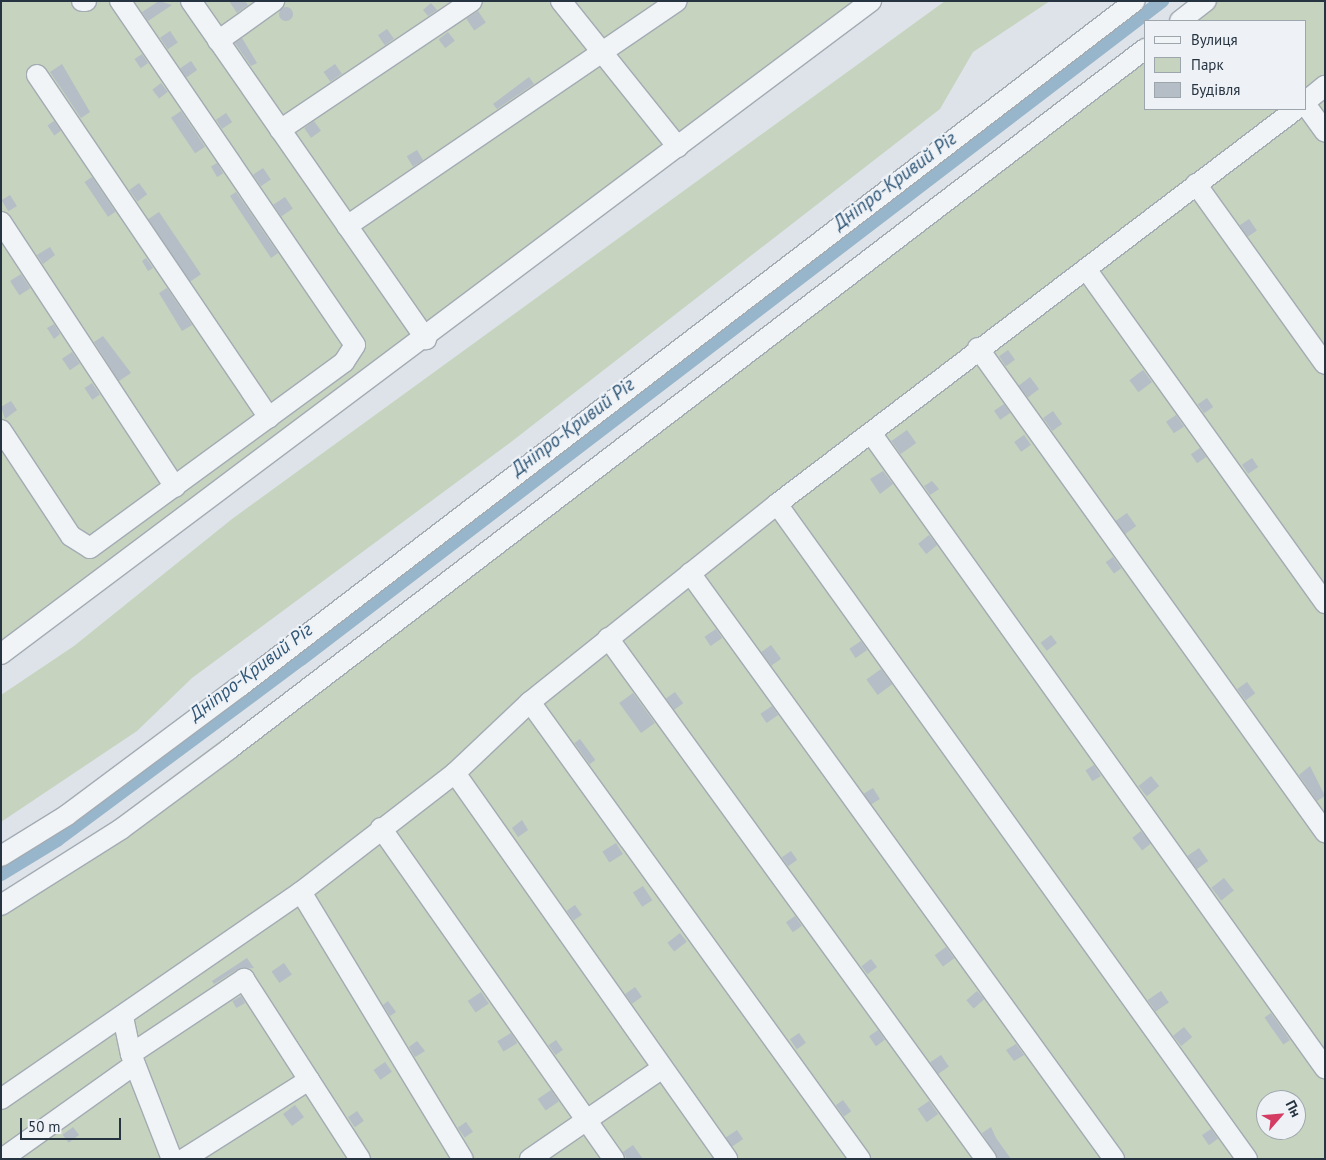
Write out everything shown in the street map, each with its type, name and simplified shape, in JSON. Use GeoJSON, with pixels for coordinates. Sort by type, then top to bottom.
{"type":"FeatureCollection","features":[{"type":"Feature","properties":{"kind":"street"},"geometry":{"type":"LineString","coordinates":[[1,430],[81,546],[90,548],[344,362],[355,345],[120,1]]}},
{"type":"Feature","properties":{"kind":"street"},"geometry":{"type":"LineString","coordinates":[[191,1],[426,339]]}},
{"type":"Feature","properties":{"kind":"street"},"geometry":{"type":"LineString","coordinates":[[218,40],[274,1]]}},
{"type":"Feature","properties":{"kind":"street"},"geometry":{"type":"LineString","coordinates":[[280,130],[472,1]]}},
{"type":"Feature","properties":{"kind":"street"},"geometry":{"type":"LineString","coordinates":[[561,1],[601,54],[678,147]]}},
{"type":"Feature","properties":{"kind":"street"},"geometry":{"type":"LineString","coordinates":[[347,226],[677,1]]}},
{"type":"Feature","properties":{"kind":"street"},"geometry":{"type":"LineString","coordinates":[[1,654],[426,339],[871,1]]}},
{"type":"Feature","properties":{"kind":"street"},"geometry":{"type":"LineString","coordinates":[[1,856],[67,815],[239,686],[1135,1]]}},
{"type":"Feature","properties":{"kind":"street"},"geometry":{"type":"LineString","coordinates":[[1181,20],[1206,1]]}},
{"type":"Feature","properties":{"kind":"street"},"geometry":{"type":"LineString","coordinates":[[1,905],[121,829],[229,749],[1144,50]]}},
{"type":"Feature","properties":{"kind":"street"},"geometry":{"type":"LineString","coordinates":[[37,75],[269,418]]}},
{"type":"Feature","properties":{"kind":"street"},"geometry":{"type":"LineString","coordinates":[[1306,102],[1325,86]]}},
{"type":"Feature","properties":{"kind":"street"},"geometry":{"type":"LineString","coordinates":[[1306,104],[1325,132]]}},
{"type":"Feature","properties":{"kind":"street"},"geometry":{"type":"LineString","coordinates":[[1,1100],[301,892],[381,828],[455,773],[530,702],[777,504],[871,433],[978,348],[1086,269],[1295,110]]}},
{"type":"Feature","properties":{"kind":"street"},"geometry":{"type":"LineString","coordinates":[[1196,184],[1325,364]]}},
{"type":"Feature","properties":{"kind":"street"},"geometry":{"type":"LineString","coordinates":[[1,222],[178,485],[199,508]]}},
{"type":"Feature","properties":{"kind":"street"},"geometry":{"type":"LineString","coordinates":[[1086,269],[1325,603]]}},
{"type":"Feature","properties":{"kind":"street"},"geometry":{"type":"LineString","coordinates":[[978,348],[1325,832]]}},
{"type":"Feature","properties":{"kind":"street"},"geometry":{"type":"LineString","coordinates":[[871,433],[1325,1068]]}},
{"type":"Feature","properties":{"kind":"street"},"geometry":{"type":"LineString","coordinates":[[777,504],[1247,1159]]}},
{"type":"Feature","properties":{"kind":"street"},"geometry":{"type":"LineString","coordinates":[[690,573],[1114,1159]]}},
{"type":"Feature","properties":{"kind":"street"},"geometry":{"type":"LineString","coordinates":[[608,638],[986,1159]]}},
{"type":"Feature","properties":{"kind":"street"},"geometry":{"type":"LineString","coordinates":[[530,702],[860,1159]]}},
{"type":"Feature","properties":{"kind":"street"},"geometry":{"type":"LineString","coordinates":[[455,773],[727,1159]]}},
{"type":"Feature","properties":{"kind":"street"},"geometry":{"type":"LineString","coordinates":[[381,828],[614,1159]]}},
{"type":"Feature","properties":{"kind":"street"},"geometry":{"type":"LineString","coordinates":[[301,892],[463,1159]]}},
{"type":"Feature","properties":{"kind":"street"},"geometry":{"type":"LineString","coordinates":[[2,1159],[133,1059],[244,979],[360,1159]]}},
{"type":"Feature","properties":{"kind":"street"},"geometry":{"type":"LineString","coordinates":[[123,1017],[133,1059],[172,1159]]}},
{"type":"Feature","properties":{"kind":"street"},"geometry":{"type":"LineString","coordinates":[[530,1159],[585,1118],[662,1069]]}},
{"type":"Feature","properties":{"kind":"street"},"geometry":{"type":"LineString","coordinates":[[184,1159],[309,1080]]}},
{"type":"Feature","properties":{"kind":"green space"},"geometry":{"type":"Polygon","coordinates":[[[1,1],[871,1],[1,654],[1,1]]]}},
{"type":"Feature","properties":{"kind":"green space"},"geometry":{"type":"Polygon","coordinates":[[[945,1],[1050,1],[973,52],[940,109],[511,442],[192,678],[137,731],[1,822],[1,695],[74,646],[232,519],[945,1]]]}},
{"type":"Feature","properties":{"kind":"green space"},"geometry":{"type":"Polygon","coordinates":[[[1206,1],[1325,1],[1325,1159],[1,1159],[1,905],[1144,50],[1144,110],[1306,110],[1306,20],[1181,20],[1206,1]]]}},
{"type":"Feature","properties":{"kind":"building"},"geometry":{"type":"Polygon","coordinates":[[[159,1],[172,5],[148,21],[142,12],[159,1]]]}},
{"type":"Feature","properties":{"kind":"building"},"geometry":{"type":"Polygon","coordinates":[[[229,1],[245,1],[248,5],[237,13],[229,1]]]}},
{"type":"Feature","properties":{"kind":"building"},"geometry":{"type":"Polygon","coordinates":[[[431,3],[437,10],[428,16],[423,10],[431,3]]]}},
{"type":"Feature","properties":{"kind":"building"},"geometry":{"type":"Polygon","coordinates":[[[286,7],[291,9],[293,14],[291,19],[286,21],[281,19],[279,14],[281,9],[286,7]]]}},
{"type":"Feature","properties":{"kind":"building"},"geometry":{"type":"Polygon","coordinates":[[[478,11],[486,23],[474,30],[466,19],[478,11]]]}},
{"type":"Feature","properties":{"kind":"building"},"geometry":{"type":"Polygon","coordinates":[[[387,29],[394,39],[385,45],[378,35],[387,29]]]}},
{"type":"Feature","properties":{"kind":"building"},"geometry":{"type":"Polygon","coordinates":[[[170,31],[178,43],[168,49],[160,38],[170,31]]]}},
{"type":"Feature","properties":{"kind":"building"},"geometry":{"type":"Polygon","coordinates":[[[448,32],[455,41],[445,48],[439,39],[448,32]]]}},
{"type":"Feature","properties":{"kind":"building"},"geometry":{"type":"Polygon","coordinates":[[[242,38],[257,63],[251,66],[235,43],[242,38]]]}},
{"type":"Feature","properties":{"kind":"building"},"geometry":{"type":"Polygon","coordinates":[[[142,54],[148,63],[141,68],[135,59],[142,54]]]}},
{"type":"Feature","properties":{"kind":"building"},"geometry":{"type":"Polygon","coordinates":[[[191,61],[197,70],[186,77],[180,68],[191,61]]]}},
{"type":"Feature","properties":{"kind":"building"},"geometry":{"type":"Polygon","coordinates":[[[62,64],[90,112],[81,118],[50,72],[62,64]]]}},
{"type":"Feature","properties":{"kind":"building"},"geometry":{"type":"Polygon","coordinates":[[[335,64],[342,74],[330,82],[324,72],[335,64]]]}},
{"type":"Feature","properties":{"kind":"building"},"geometry":{"type":"Polygon","coordinates":[[[529,77],[534,84],[497,109],[493,104],[529,77]]]}},
{"type":"Feature","properties":{"kind":"building"},"geometry":{"type":"Polygon","coordinates":[[[161,83],[168,92],[159,98],[152,90],[161,83]]]}},
{"type":"Feature","properties":{"kind":"building"},"geometry":{"type":"Polygon","coordinates":[[[181,111],[205,147],[195,153],[171,118],[181,111]]]}},
{"type":"Feature","properties":{"kind":"building"},"geometry":{"type":"Polygon","coordinates":[[[226,113],[232,122],[222,129],[216,120],[226,113]]]}},
{"type":"Feature","properties":{"kind":"building"},"geometry":{"type":"Polygon","coordinates":[[[54,121],[61,131],[54,135],[47,126],[54,121]]]}},
{"type":"Feature","properties":{"kind":"building"},"geometry":{"type":"Polygon","coordinates":[[[314,121],[321,131],[311,138],[304,128],[314,121]]]}},
{"type":"Feature","properties":{"kind":"building"},"geometry":{"type":"Polygon","coordinates":[[[417,150],[423,160],[413,166],[407,156],[417,150]]]}},
{"type":"Feature","properties":{"kind":"building"},"geometry":{"type":"Polygon","coordinates":[[[217,163],[223,173],[217,177],[211,167],[217,163]]]}},
{"type":"Feature","properties":{"kind":"building"},"geometry":{"type":"Polygon","coordinates":[[[263,168],[271,180],[261,186],[253,175],[263,168]]]}},
{"type":"Feature","properties":{"kind":"building"},"geometry":{"type":"Polygon","coordinates":[[[92,177],[115,212],[108,217],[85,182],[92,177]]]}},
{"type":"Feature","properties":{"kind":"building"},"geometry":{"type":"Polygon","coordinates":[[[139,183],[147,194],[138,201],[129,190],[139,183]]]}},
{"type":"Feature","properties":{"kind":"building"},"geometry":{"type":"Polygon","coordinates":[[[236,192],[278,253],[271,258],[230,196],[236,192]]]}},
{"type":"Feature","properties":{"kind":"building"},"geometry":{"type":"Polygon","coordinates":[[[10,195],[17,206],[8,211],[2,200],[10,195]]]}},
{"type":"Feature","properties":{"kind":"building"},"geometry":{"type":"Polygon","coordinates":[[[285,197],[293,209],[281,216],[273,205],[285,197]]]}},
{"type":"Feature","properties":{"kind":"building"},"geometry":{"type":"Polygon","coordinates":[[[159,212],[201,274],[190,281],[148,219],[159,212]]]}},
{"type":"Feature","properties":{"kind":"building"},"geometry":{"type":"Polygon","coordinates":[[[1249,219],[1257,231],[1248,237],[1240,225],[1249,219]]]}},
{"type":"Feature","properties":{"kind":"building"},"geometry":{"type":"Polygon","coordinates":[[[50,247],[55,255],[43,264],[37,255],[50,247]]]}},
{"type":"Feature","properties":{"kind":"building"},"geometry":{"type":"Polygon","coordinates":[[[146,258],[153,268],[148,271],[142,261],[146,258]]]}},
{"type":"Feature","properties":{"kind":"building"},"geometry":{"type":"Polygon","coordinates":[[[21,274],[30,288],[19,295],[10,281],[21,274]]]}},
{"type":"Feature","properties":{"kind":"building"},"geometry":{"type":"Polygon","coordinates":[[[167,288],[192,325],[182,331],[159,293],[167,288]]]}},
{"type":"Feature","properties":{"kind":"building"},"geometry":{"type":"Polygon","coordinates":[[[54,324],[60,334],[54,339],[47,328],[54,324]]]}},
{"type":"Feature","properties":{"kind":"building"},"geometry":{"type":"Polygon","coordinates":[[[103,336],[131,373],[119,381],[94,342],[103,336]]]}},
{"type":"Feature","properties":{"kind":"building"},"geometry":{"type":"Polygon","coordinates":[[[1008,350],[1015,360],[1006,366],[999,356],[1008,350]]]}},
{"type":"Feature","properties":{"kind":"building"},"geometry":{"type":"Polygon","coordinates":[[[72,352],[80,364],[70,370],[62,359],[72,352]]]}},
{"type":"Feature","properties":{"kind":"building"},"geometry":{"type":"Polygon","coordinates":[[[1143,370],[1152,382],[1138,392],[1129,380],[1143,370]]]}},
{"type":"Feature","properties":{"kind":"building"},"geometry":{"type":"Polygon","coordinates":[[[1030,377],[1039,389],[1028,397],[1019,385],[1030,377]]]}},
{"type":"Feature","properties":{"kind":"building"},"geometry":{"type":"Polygon","coordinates":[[[92,383],[100,395],[92,400],[85,388],[92,383]]]}},
{"type":"Feature","properties":{"kind":"building"},"geometry":{"type":"Polygon","coordinates":[[[1207,398],[1213,407],[1204,413],[1198,404],[1207,398]]]}},
{"type":"Feature","properties":{"kind":"building"},"geometry":{"type":"Polygon","coordinates":[[[11,401],[17,410],[5,419],[1,407],[11,401]]]}},
{"type":"Feature","properties":{"kind":"building"},"geometry":{"type":"Polygon","coordinates":[[[1004,404],[1010,413],[1000,420],[994,411],[1004,404]]]}},
{"type":"Feature","properties":{"kind":"building"},"geometry":{"type":"Polygon","coordinates":[[[1053,411],[1062,424],[1052,431],[1043,418],[1053,411]]]}},
{"type":"Feature","properties":{"kind":"building"},"geometry":{"type":"Polygon","coordinates":[[[1176,415],[1184,427],[1174,433],[1166,422],[1176,415]]]}},
{"type":"Feature","properties":{"kind":"building"},"geometry":{"type":"Polygon","coordinates":[[[907,430],[916,443],[901,454],[891,441],[907,430]]]}},
{"type":"Feature","properties":{"kind":"building"},"geometry":{"type":"Polygon","coordinates":[[[1024,435],[1031,445],[1021,452],[1014,442],[1024,435]]]}},
{"type":"Feature","properties":{"kind":"building"},"geometry":{"type":"Polygon","coordinates":[[[1200,448],[1206,457],[1197,463],[1191,454],[1200,448]]]}},
{"type":"Feature","properties":{"kind":"building"},"geometry":{"type":"Polygon","coordinates":[[[1252,458],[1258,467],[1248,474],[1242,465],[1252,458]]]}},
{"type":"Feature","properties":{"kind":"building"},"geometry":{"type":"Polygon","coordinates":[[[883,471],[893,484],[880,494],[870,479],[883,471]]]}},
{"type":"Feature","properties":{"kind":"building"},"geometry":{"type":"Polygon","coordinates":[[[932,481],[939,489],[930,495],[924,486],[932,481]]]}},
{"type":"Feature","properties":{"kind":"building"},"geometry":{"type":"Polygon","coordinates":[[[1127,513],[1136,526],[1125,534],[1116,521],[1127,513]]]}},
{"type":"Feature","properties":{"kind":"building"},"geometry":{"type":"Polygon","coordinates":[[[929,535],[937,545],[926,554],[918,544],[929,535]]]}},
{"type":"Feature","properties":{"kind":"building"},"geometry":{"type":"Polygon","coordinates":[[[1113,557],[1121,568],[1114,574],[1106,562],[1113,557]]]}},
{"type":"Feature","properties":{"kind":"building"},"geometry":{"type":"Polygon","coordinates":[[[716,629],[722,638],[711,646],[704,637],[716,629]]]}},
{"type":"Feature","properties":{"kind":"building"},"geometry":{"type":"Polygon","coordinates":[[[1051,635],[1057,643],[1047,651],[1041,643],[1051,635]]]}},
{"type":"Feature","properties":{"kind":"building"},"geometry":{"type":"Polygon","coordinates":[[[861,641],[867,650],[856,658],[849,649],[861,641]]]}},
{"type":"Feature","properties":{"kind":"building"},"geometry":{"type":"Polygon","coordinates":[[[771,645],[781,659],[771,666],[761,652],[771,645]]]}},
{"type":"Feature","properties":{"kind":"building"},"geometry":{"type":"Polygon","coordinates":[[[881,669],[892,684],[878,695],[866,680],[881,669]]]}},
{"type":"Feature","properties":{"kind":"building"},"geometry":{"type":"Polygon","coordinates":[[[1247,682],[1255,693],[1246,700],[1237,689],[1247,682]]]}},
{"type":"Feature","properties":{"kind":"building"},"geometry":{"type":"Polygon","coordinates":[[[675,692],[683,703],[674,710],[666,698],[675,692]]]}},
{"type":"Feature","properties":{"kind":"building"},"geometry":{"type":"Polygon","coordinates":[[[633,693],[655,723],[641,733],[619,703],[633,693]]]}},
{"type":"Feature","properties":{"kind":"building"},"geometry":{"type":"Polygon","coordinates":[[[772,706],[778,715],[767,723],[760,714],[772,706]]]}},
{"type":"Feature","properties":{"kind":"building"},"geometry":{"type":"Polygon","coordinates":[[[580,739],[595,760],[590,764],[574,743],[580,739]]]}},
{"type":"Feature","properties":{"kind":"building"},"geometry":{"type":"Polygon","coordinates":[[[1094,765],[1101,776],[1092,781],[1086,770],[1094,765]]]}},
{"type":"Feature","properties":{"kind":"building"},"geometry":{"type":"Polygon","coordinates":[[[1310,766],[1325,796],[1317,801],[1299,775],[1310,766]]]}},
{"type":"Feature","properties":{"kind":"building"},"geometry":{"type":"Polygon","coordinates":[[[1151,776],[1159,786],[1147,796],[1139,786],[1151,776]]]}},
{"type":"Feature","properties":{"kind":"building"},"geometry":{"type":"Polygon","coordinates":[[[873,788],[880,799],[871,805],[864,794],[873,788]]]}},
{"type":"Feature","properties":{"kind":"building"},"geometry":{"type":"Polygon","coordinates":[[[522,820],[528,830],[518,837],[512,828],[522,820]]]}},
{"type":"Feature","properties":{"kind":"building"},"geometry":{"type":"Polygon","coordinates":[[[1141,831],[1151,844],[1142,850],[1132,838],[1141,831]]]}},
{"type":"Feature","properties":{"kind":"building"},"geometry":{"type":"Polygon","coordinates":[[[616,843],[623,854],[609,863],[602,851],[616,843]]]}},
{"type":"Feature","properties":{"kind":"building"},"geometry":{"type":"Polygon","coordinates":[[[1199,848],[1208,861],[1197,869],[1188,856],[1199,848]]]}},
{"type":"Feature","properties":{"kind":"building"},"geometry":{"type":"Polygon","coordinates":[[[791,851],[797,860],[788,866],[782,857],[791,851]]]}},
{"type":"Feature","properties":{"kind":"building"},"geometry":{"type":"Polygon","coordinates":[[[1224,878],[1234,891],[1221,900],[1211,888],[1224,878]]]}},
{"type":"Feature","properties":{"kind":"building"},"geometry":{"type":"Polygon","coordinates":[[[643,886],[652,900],[642,907],[633,893],[643,886]]]}},
{"type":"Feature","properties":{"kind":"building"},"geometry":{"type":"Polygon","coordinates":[[[575,905],[582,915],[574,921],[567,911],[575,905]]]}},
{"type":"Feature","properties":{"kind":"building"},"geometry":{"type":"Polygon","coordinates":[[[795,916],[802,926],[793,932],[786,922],[795,916]]]}},
{"type":"Feature","properties":{"kind":"building"},"geometry":{"type":"Polygon","coordinates":[[[680,933],[687,942],[674,952],[667,943],[680,933]]]}},
{"type":"Feature","properties":{"kind":"building"},"geometry":{"type":"Polygon","coordinates":[[[946,947],[954,958],[943,967],[935,955],[946,947]]]}},
{"type":"Feature","properties":{"kind":"building"},"geometry":{"type":"Polygon","coordinates":[[[247,958],[254,968],[238,969],[214,984],[212,981],[247,958]]]}},
{"type":"Feature","properties":{"kind":"building"},"geometry":{"type":"Polygon","coordinates":[[[871,959],[877,967],[867,974],[861,966],[871,959]]]}},
{"type":"Feature","properties":{"kind":"building"},"geometry":{"type":"Polygon","coordinates":[[[284,963],[292,975],[279,983],[272,971],[284,963]]]}},
{"type":"Feature","properties":{"kind":"building"},"geometry":{"type":"Polygon","coordinates":[[[635,987],[642,997],[632,1004],[625,994],[635,987]]]}},
{"type":"Feature","properties":{"kind":"building"},"geometry":{"type":"Polygon","coordinates":[[[977,991],[984,999],[974,1008],[966,1000],[977,991]]]}},
{"type":"Feature","properties":{"kind":"building"},"geometry":{"type":"Polygon","coordinates":[[[1161,991],[1169,1003],[1156,1012],[1148,1000],[1161,991]]]}},
{"type":"Feature","properties":{"kind":"building"},"geometry":{"type":"Polygon","coordinates":[[[481,992],[489,1004],[476,1013],[468,1001],[481,992]]]}},
{"type":"Feature","properties":{"kind":"building"},"geometry":{"type":"Polygon","coordinates":[[[241,996],[245,1003],[236,1008],[232,1001],[241,996]]]}},
{"type":"Feature","properties":{"kind":"building"},"geometry":{"type":"Polygon","coordinates":[[[388,1001],[396,1012],[390,1016],[383,1005],[388,1001]]]}},
{"type":"Feature","properties":{"kind":"building"},"geometry":{"type":"Polygon","coordinates":[[[1271,1013],[1290,1040],[1283,1045],[1264,1018],[1271,1013]]]}},
{"type":"Feature","properties":{"kind":"building"},"geometry":{"type":"Polygon","coordinates":[[[1184,1027],[1192,1037],[1181,1046],[1173,1036],[1184,1027]]]}},
{"type":"Feature","properties":{"kind":"building"},"geometry":{"type":"Polygon","coordinates":[[[878,1030],[885,1040],[876,1046],[869,1036],[878,1030]]]}},
{"type":"Feature","properties":{"kind":"building"},"geometry":{"type":"Polygon","coordinates":[[[511,1033],[517,1043],[503,1052],[497,1041],[511,1033]]]}},
{"type":"Feature","properties":{"kind":"building"},"geometry":{"type":"Polygon","coordinates":[[[799,1033],[806,1043],[797,1049],[790,1039],[799,1033]]]}},
{"type":"Feature","properties":{"kind":"building"},"geometry":{"type":"Polygon","coordinates":[[[556,1040],[563,1050],[556,1055],[549,1045],[556,1040]]]}},
{"type":"Feature","properties":{"kind":"building"},"geometry":{"type":"Polygon","coordinates":[[[417,1041],[425,1051],[415,1057],[409,1047],[417,1041]]]}},
{"type":"Feature","properties":{"kind":"building"},"geometry":{"type":"Polygon","coordinates":[[[1016,1044],[1024,1055],[1014,1061],[1006,1050],[1016,1044]]]}},
{"type":"Feature","properties":{"kind":"building"},"geometry":{"type":"Polygon","coordinates":[[[941,1055],[949,1067],[938,1074],[930,1062],[941,1055]]]}},
{"type":"Feature","properties":{"kind":"building"},"geometry":{"type":"Polygon","coordinates":[[[385,1062],[392,1072],[380,1080],[374,1070],[385,1062]]]}},
{"type":"Feature","properties":{"kind":"building"},"geometry":{"type":"Polygon","coordinates":[[[551,1090],[559,1102],[546,1111],[538,1099],[551,1090]]]}},
{"type":"Feature","properties":{"kind":"building"},"geometry":{"type":"Polygon","coordinates":[[[843,1100],[851,1111],[844,1117],[836,1105],[843,1100]]]}},
{"type":"Feature","properties":{"kind":"building"},"geometry":{"type":"Polygon","coordinates":[[[929,1101],[938,1114],[927,1122],[918,1109],[929,1101]]]}},
{"type":"Feature","properties":{"kind":"building"},"geometry":{"type":"Polygon","coordinates":[[[295,1105],[304,1117],[292,1126],[283,1114],[295,1105]]]}},
{"type":"Feature","properties":{"kind":"building"},"geometry":{"type":"Polygon","coordinates":[[[357,1111],[364,1121],[355,1127],[348,1117],[357,1111]]]}},
{"type":"Feature","properties":{"kind":"building"},"geometry":{"type":"Polygon","coordinates":[[[466,1122],[473,1132],[465,1138],[458,1128],[466,1122]]]}},
{"type":"Feature","properties":{"kind":"building"},"geometry":{"type":"Polygon","coordinates":[[[73,1127],[79,1135],[69,1143],[63,1135],[73,1127]]]}},
{"type":"Feature","properties":{"kind":"building"},"geometry":{"type":"Polygon","coordinates":[[[991,1127],[996,1138],[1011,1159],[998,1159],[982,1133],[991,1127]]]}},
{"type":"Feature","properties":{"kind":"building"},"geometry":{"type":"Polygon","coordinates":[[[1211,1129],[1218,1139],[1209,1145],[1202,1135],[1211,1129]]]}},
{"type":"Feature","properties":{"kind":"building"},"geometry":{"type":"Polygon","coordinates":[[[737,1130],[743,1139],[732,1147],[725,1138],[737,1130]]]}},
{"type":"Feature","properties":{"kind":"building"},"geometry":{"type":"Polygon","coordinates":[[[633,1145],[643,1159],[627,1159],[623,1152],[633,1145]]]}},
{"type":"Feature","properties":{"kind":"waterway","name":"Дніпро-Кривий Ріг"},"geometry":{"type":"LineString","coordinates":[[1,874],[57,840],[301,659],[1162,1]]}}]}
